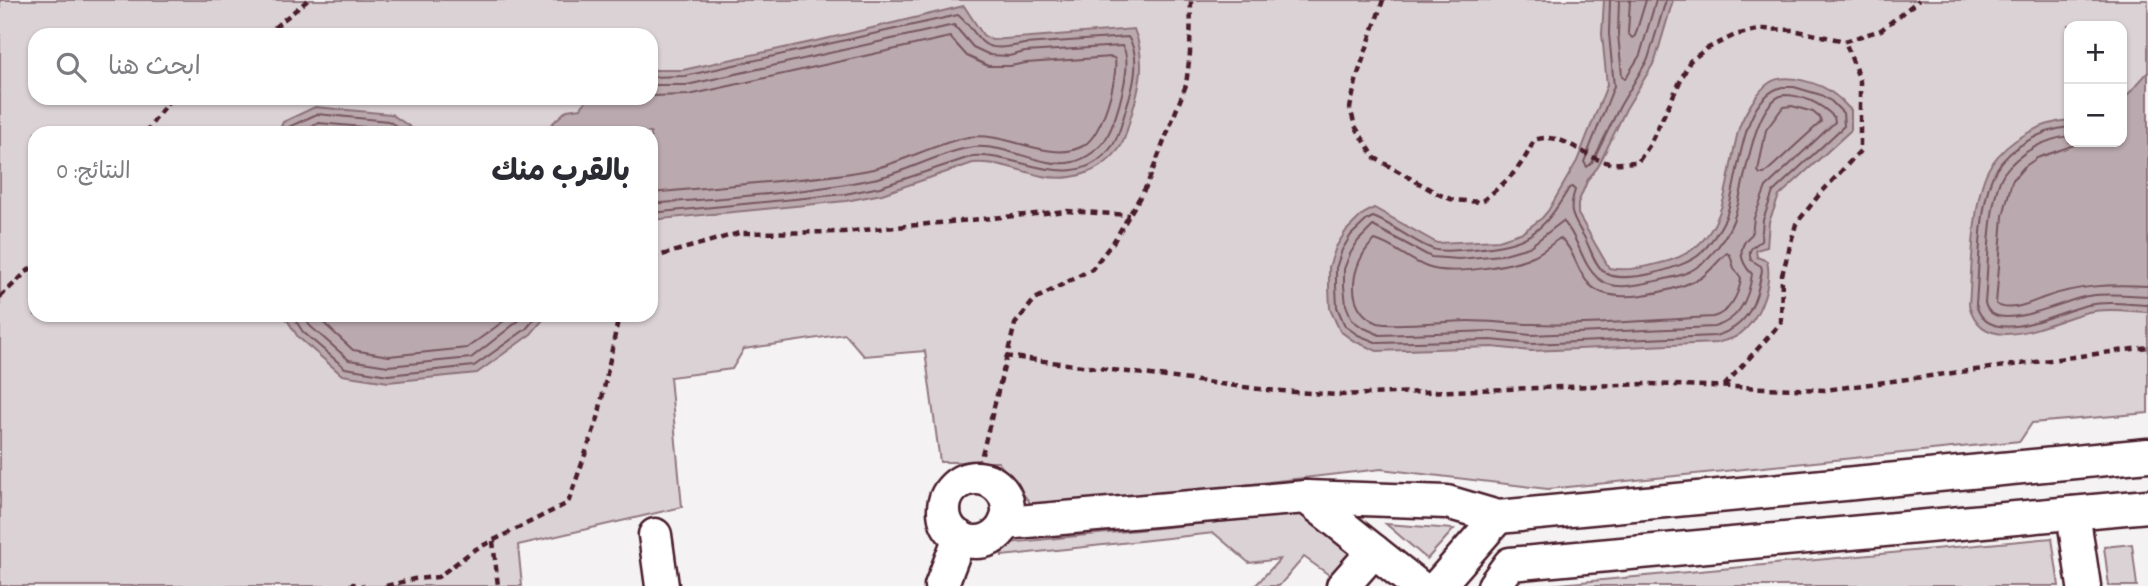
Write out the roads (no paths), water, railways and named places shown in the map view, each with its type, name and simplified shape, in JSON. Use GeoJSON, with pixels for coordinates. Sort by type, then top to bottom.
{"type":"FeatureCollection","features":[{"type":"Feature","properties":{"kind":"lane"},"geometry":{"type":"LineString","coordinates":[[1005,523],[1306,497],[1447,502],[1498,517],[2136,456],[2136,507],[1510,564],[1494,586]]}},
{"type":"Feature","properties":{"kind":"lane"},"geometry":{"type":"LineString","coordinates":[[976,478],[996,485],[1007,502],[1005,523],[999,532],[980,541],[960,537],[946,522],[945,501],[949,492],[957,484],[976,478]]}},
{"type":"Feature","properties":{"kind":"lane"},"geometry":{"type":"LineString","coordinates":[[1306,497],[1418,586]]}},
{"type":"Feature","properties":{"kind":"lane"},"geometry":{"type":"LineString","coordinates":[[2073,513],[2084,586]]}},
{"type":"Feature","properties":{"kind":"lane"},"geometry":{"type":"LineString","coordinates":[[1438,586],[1498,517]]}},
{"type":"Feature","properties":{"kind":"lane"},"geometry":{"type":"LineString","coordinates":[[655,535],[662,586]]}},
{"type":"Feature","properties":{"kind":"lane"},"geometry":{"type":"LineString","coordinates":[[942,586],[960,537]]}},
{"type":"Feature","properties":{"kind":"lane"},"geometry":{"type":"LineString","coordinates":[[1343,586],[1374,551]]}},
{"type":"Feature","properties":{"kind":"water"},"geometry":{"type":"Polygon","coordinates":[[[1604,0],[1673,0],[1655,61],[1626,109],[1598,167],[1588,179],[1578,203],[1578,214],[1609,268],[1628,269],[1657,264],[1681,256],[1699,244],[1720,212],[1741,123],[1756,97],[1769,83],[1784,79],[1803,80],[1829,91],[1851,110],[1851,130],[1779,196],[1769,222],[1767,247],[1756,250],[1757,257],[1767,261],[1768,282],[1761,304],[1749,325],[1742,333],[1717,343],[1531,351],[1492,347],[1377,351],[1354,341],[1340,331],[1330,309],[1329,267],[1336,247],[1346,231],[1363,214],[1374,208],[1437,243],[1499,240],[1523,232],[1548,211],[1577,161],[1607,85],[1602,34],[1604,0]]]}},
{"type":"Feature","properties":{"kind":"water"},"geometry":{"type":"Polygon","coordinates":[[[964,6],[983,35],[992,40],[1134,29],[1140,51],[1140,82],[1121,145],[1112,157],[1085,174],[1053,178],[1000,165],[973,163],[882,194],[846,201],[658,219],[658,126],[550,126],[567,110],[581,108],[583,105],[658,105],[658,70],[683,70],[964,6]]]}},
{"type":"Feature","properties":{"kind":"water"},"geometry":{"type":"Polygon","coordinates":[[[2148,72],[2148,312],[2095,311],[2021,332],[2004,334],[1989,331],[1977,322],[1969,305],[1976,212],[1991,165],[2006,148],[2025,134],[2064,121],[2064,147],[2127,147],[2127,95],[2148,72]]]}},
{"type":"Feature","properties":{"kind":"water"},"geometry":{"type":"Polygon","coordinates":[[[315,107],[391,114],[409,126],[281,126],[283,122],[315,107]]]}},
{"type":"Feature","properties":{"kind":"water"},"geometry":{"type":"Polygon","coordinates":[[[288,322],[541,322],[531,334],[477,373],[388,382],[342,375],[298,337],[288,322]]]}}]}
